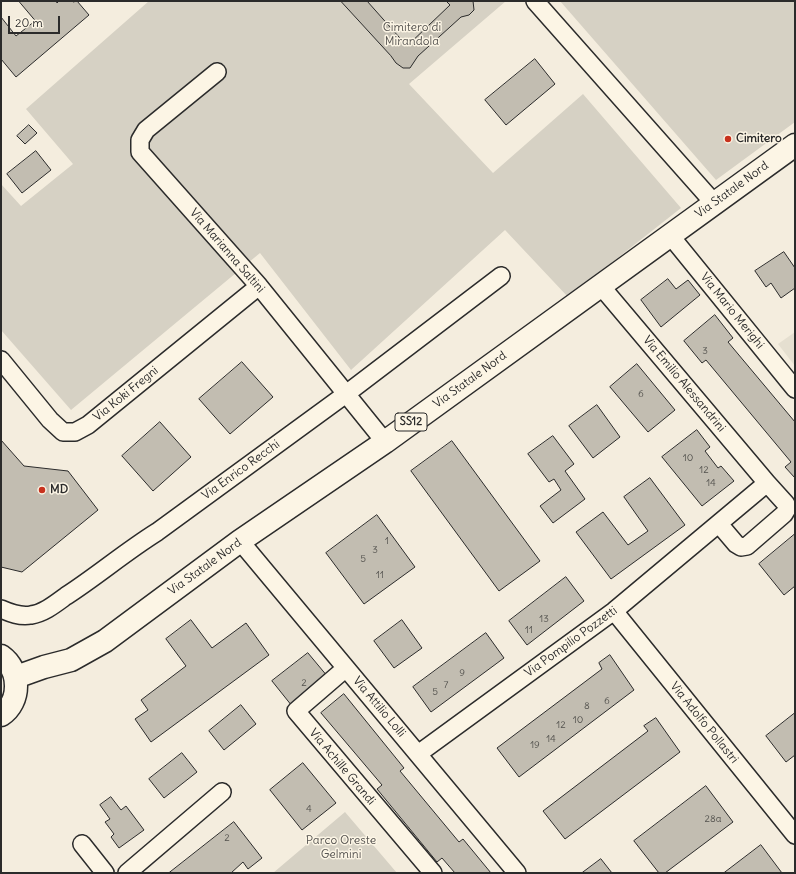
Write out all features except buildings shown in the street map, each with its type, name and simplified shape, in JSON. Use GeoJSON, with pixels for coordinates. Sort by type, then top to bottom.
{"type":"FeatureCollection","features":[{"type":"Feature","properties":{"kind":"main road","name":"Via Statale Nord"},"geometry":{"type":"LineString","coordinates":[[16,677],[44,667],[71,660],[105,641],[240,541],[385,442],[669,234],[795,145]]}},
{"type":"Feature","properties":{"kind":"main road"},"geometry":{"type":"LineString","coordinates":[[1,656],[11,666],[16,677],[15,697],[10,706],[1,715]]}},
{"type":"Feature","properties":{"kind":"street"},"geometry":{"type":"LineString","coordinates":[[535,1],[714,203]]}},
{"type":"Feature","properties":{"kind":"street","name":"Via Marianna Saltini"},"geometry":{"type":"LineString","coordinates":[[217,72],[146,130],[140,140],[140,152],[259,286],[385,442]]}},
{"type":"Feature","properties":{"kind":"street","name":"Via Mario Merighi"},"geometry":{"type":"LineString","coordinates":[[669,234],[795,389]]}},
{"type":"Feature","properties":{"kind":"street","name":"Via Enrico Recchi"},"geometry":{"type":"LineString","coordinates":[[1,609],[13,614],[30,616],[44,611],[84,584],[136,545],[157,532],[346,394],[501,276]]}},
{"type":"Feature","properties":{"kind":"street","name":"Via Emilio Alessandrini"},"geometry":{"type":"LineString","coordinates":[[600,285],[786,504],[787,509],[784,514],[747,546],[741,548],[719,524]]}},
{"type":"Feature","properties":{"kind":"street","name":"Via Koki Fregni"},"geometry":{"type":"LineString","coordinates":[[1,360],[50,420],[63,432],[75,432],[88,425],[259,286]]}},
{"type":"Feature","properties":{"kind":"street"},"geometry":{"type":"LineString","coordinates":[[719,524],[767,483]]}},
{"type":"Feature","properties":{"kind":"street","name":"Via Pompilio Pozzetti"},"geometry":{"type":"LineString","coordinates":[[418,754],[614,611],[719,524]]}},
{"type":"Feature","properties":{"kind":"street","name":"Via Attilio Lolli"},"geometry":{"type":"LineString","coordinates":[[240,541],[517,873]]}},
{"type":"Feature","properties":{"kind":"street","name":"Via Adolfo Pollastri"},"geometry":{"type":"LineString","coordinates":[[614,611],[795,835]]}},
{"type":"Feature","properties":{"kind":"street","name":"Via Achille Grandi"},"geometry":{"type":"LineString","coordinates":[[346,668],[296,712],[433,873]]}},
{"type":"Feature","properties":{"kind":"street"},"geometry":{"type":"LineString","coordinates":[[127,873],[222,792]]}},
{"type":"Feature","properties":{"kind":"street"},"geometry":{"type":"LineString","coordinates":[[82,844],[105,873]]}},
{"type":"Feature","properties":{"kind":"shaded area"},"geometry":{"type":"Polygon","coordinates":[[[795,332],[795,366],[778,344],[795,332]]]}},
{"type":"Feature","properties":{"kind":"green space","name":"Cimitero di Mirandola"},"geometry":{"type":"Polygon","coordinates":[[[149,1],[506,1],[409,84],[493,173],[583,94],[681,208],[568,297],[505,230],[351,370],[260,253],[71,410],[1,330],[1,184],[21,206],[73,164],[26,109],[149,1]]]}},
{"type":"Feature","properties":{"kind":"green space"},"geometry":{"type":"Polygon","coordinates":[[[560,1],[795,1],[795,122],[716,180],[560,1]]]}},
{"type":"Feature","properties":{"kind":"green space","name":"Parco Oreste Gelmini"},"geometry":{"type":"Polygon","coordinates":[[[345,812],[397,873],[273,873],[345,812]]]}},
{"type":"Feature","properties":{"kind":"place","name":"Cimitero"},"geometry":{"type":"Point","coordinates":[728,139]}},
{"type":"Feature","properties":{"kind":"place","name":"MD"},"geometry":{"type":"Point","coordinates":[42,490]}}]}
